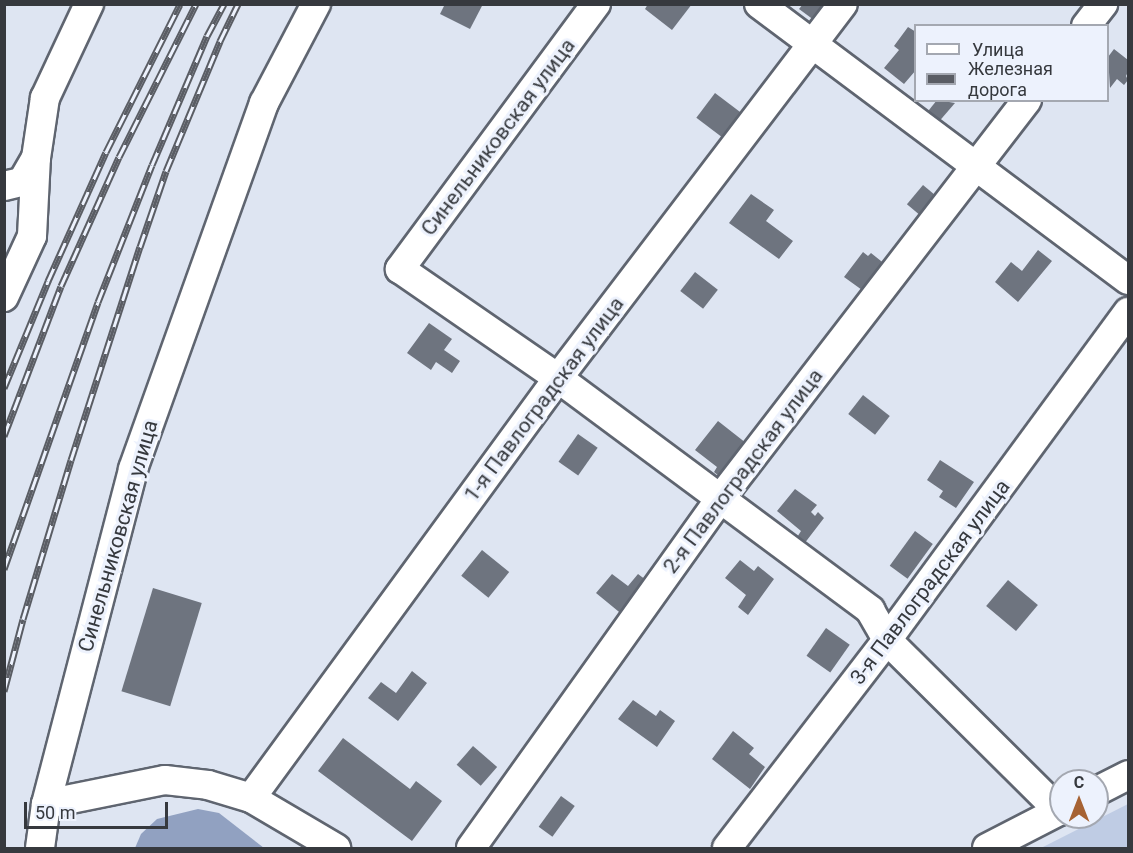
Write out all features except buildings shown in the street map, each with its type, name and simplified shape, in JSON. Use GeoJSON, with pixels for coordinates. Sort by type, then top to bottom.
{"type":"FeatureCollection","features":[{"type":"Feature","properties":{"kind":"street"},"geometry":{"type":"LineString","coordinates":[[4,297],[32,236],[36,158],[45,98],[89,4]]}},
{"type":"Feature","properties":{"kind":"street","name":"Синельниковская улица"},"geometry":{"type":"LineString","coordinates":[[40,849],[46,804],[133,469],[229,194],[264,103],[316,4]]}},
{"type":"Feature","properties":{"kind":"street","name":"Синельниковская улица"},"geometry":{"type":"LineString","coordinates":[[558,378],[400,268],[596,4]]}},
{"type":"Feature","properties":{"kind":"street"},"geometry":{"type":"LineString","coordinates":[[759,4],[1128,280]]}},
{"type":"Feature","properties":{"kind":"street","name":"1-я Павлоградская улица"},"geometry":{"type":"LineString","coordinates":[[251,798],[558,378],[843,4]]}},
{"type":"Feature","properties":{"kind":"street"},"geometry":{"type":"LineString","coordinates":[[1088,24],[1103,4]]}},
{"type":"Feature","properties":{"kind":"street","name":"2-я Павлоградская улица"},"geometry":{"type":"LineString","coordinates":[[471,849],[718,500],[1025,102]]}},
{"type":"Feature","properties":{"kind":"street"},"geometry":{"type":"LineString","coordinates":[[4,186],[22,182],[36,158]]}},
{"type":"Feature","properties":{"kind":"street","name":"3-я Павлоградская улица"},"geometry":{"type":"LineString","coordinates":[[727,849],[888,640],[1128,312]]}},
{"type":"Feature","properties":{"kind":"street"},"geometry":{"type":"LineString","coordinates":[[558,378],[718,500],[870,610],[888,640],[1049,800]]}},
{"type":"Feature","properties":{"kind":"street"},"geometry":{"type":"LineString","coordinates":[[1109,785],[1128,775]]}},
{"type":"Feature","properties":{"kind":"street"},"geometry":{"type":"LineString","coordinates":[[46,804],[165,780],[208,785],[251,798],[336,849]]}},
{"type":"Feature","properties":{"kind":"street"},"geometry":{"type":"LineString","coordinates":[[1006,844],[1049,818]]}},
{"type":"Feature","properties":{"kind":"shaded area"},"geometry":{"type":"Polygon","coordinates":[[[1128,804],[1128,848],[1041,848],[1079,829],[1109,829],[1109,814],[1128,804]]]}},
{"type":"Feature","properties":{"kind":"shaded area"},"geometry":{"type":"Polygon","coordinates":[[[198,809],[219,813],[264,848],[135,848],[141,834],[157,819],[198,809]]]}},
{"type":"Feature","properties":{"kind":"railway"},"geometry":{"type":"LineString","coordinates":[[4,388],[48,281],[106,152],[180,4]]}},
{"type":"Feature","properties":{"kind":"railway"},"geometry":{"type":"LineString","coordinates":[[4,436],[61,286],[119,157],[196,4]]}},
{"type":"Feature","properties":{"kind":"railway"},"geometry":{"type":"LineString","coordinates":[[4,569],[98,302],[152,165],[207,36],[224,4]]}},
{"type":"Feature","properties":{"kind":"railway"},"geometry":{"type":"LineString","coordinates":[[4,691],[23,619],[71,460],[140,247],[166,171],[220,41],[238,4]]}}]}
